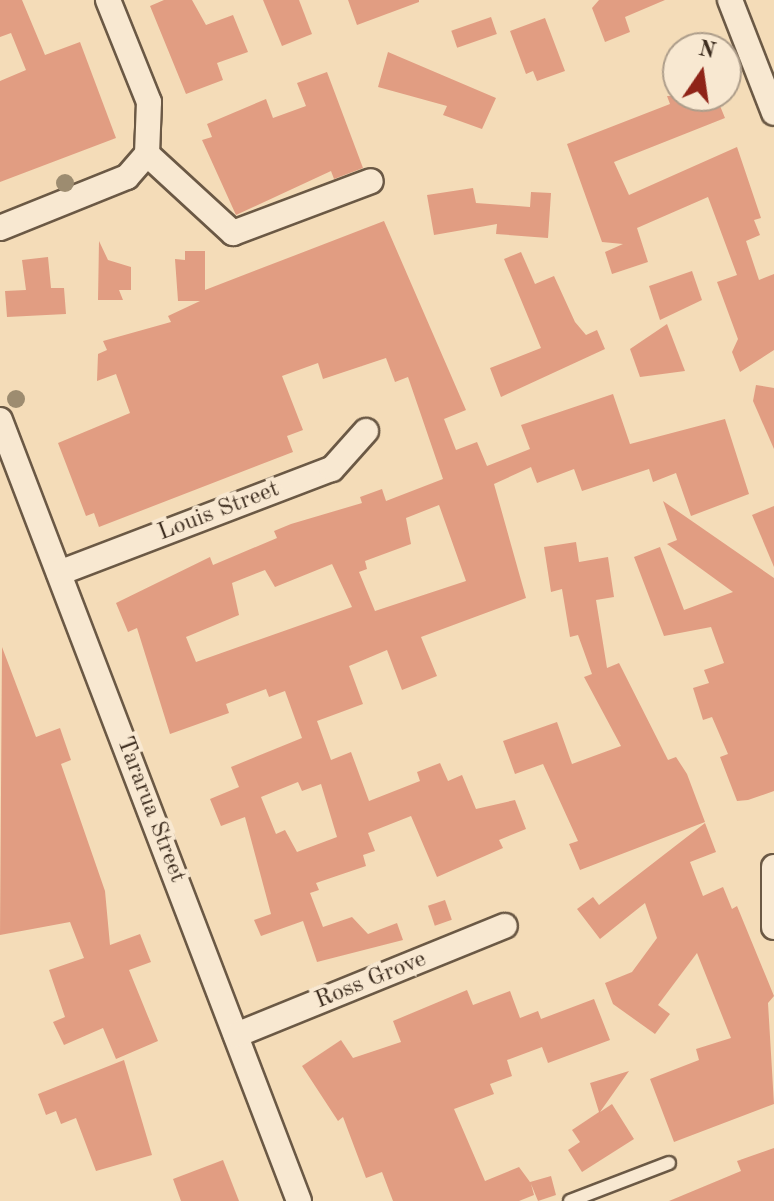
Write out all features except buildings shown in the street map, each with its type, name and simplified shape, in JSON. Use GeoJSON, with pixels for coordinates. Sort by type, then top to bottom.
{"type":"FeatureCollection","features":[{"type":"Feature","properties":{"kind":"street"},"geometry":{"type":"LineString","coordinates":[[0,228],[127,177],[147,154],[149,102],[108,0]]}},
{"type":"Feature","properties":{"kind":"street"},"geometry":{"type":"LineString","coordinates":[[730,0],[772,99]]}},
{"type":"Feature","properties":{"kind":"street"},"geometry":{"type":"LineString","coordinates":[[147,154],[233,233],[371,181]]}},
{"type":"Feature","properties":{"kind":"street","name":"Tararua Street"},"geometry":{"type":"LineString","coordinates":[[0,420],[299,1201]]}},
{"type":"Feature","properties":{"kind":"street","name":"Louis Street"},"geometry":{"type":"LineString","coordinates":[[59,573],[332,469],[366,431]]}},
{"type":"Feature","properties":{"kind":"street"},"geometry":{"type":"LineString","coordinates":[[774,867],[774,927]]}},
{"type":"Feature","properties":{"kind":"street","name":"Ross Grove"},"geometry":{"type":"LineString","coordinates":[[236,1035],[505,926]]}},
{"type":"Feature","properties":{"kind":"lane"},"geometry":{"type":"LineString","coordinates":[[570,1201],[669,1163]]}}]}
